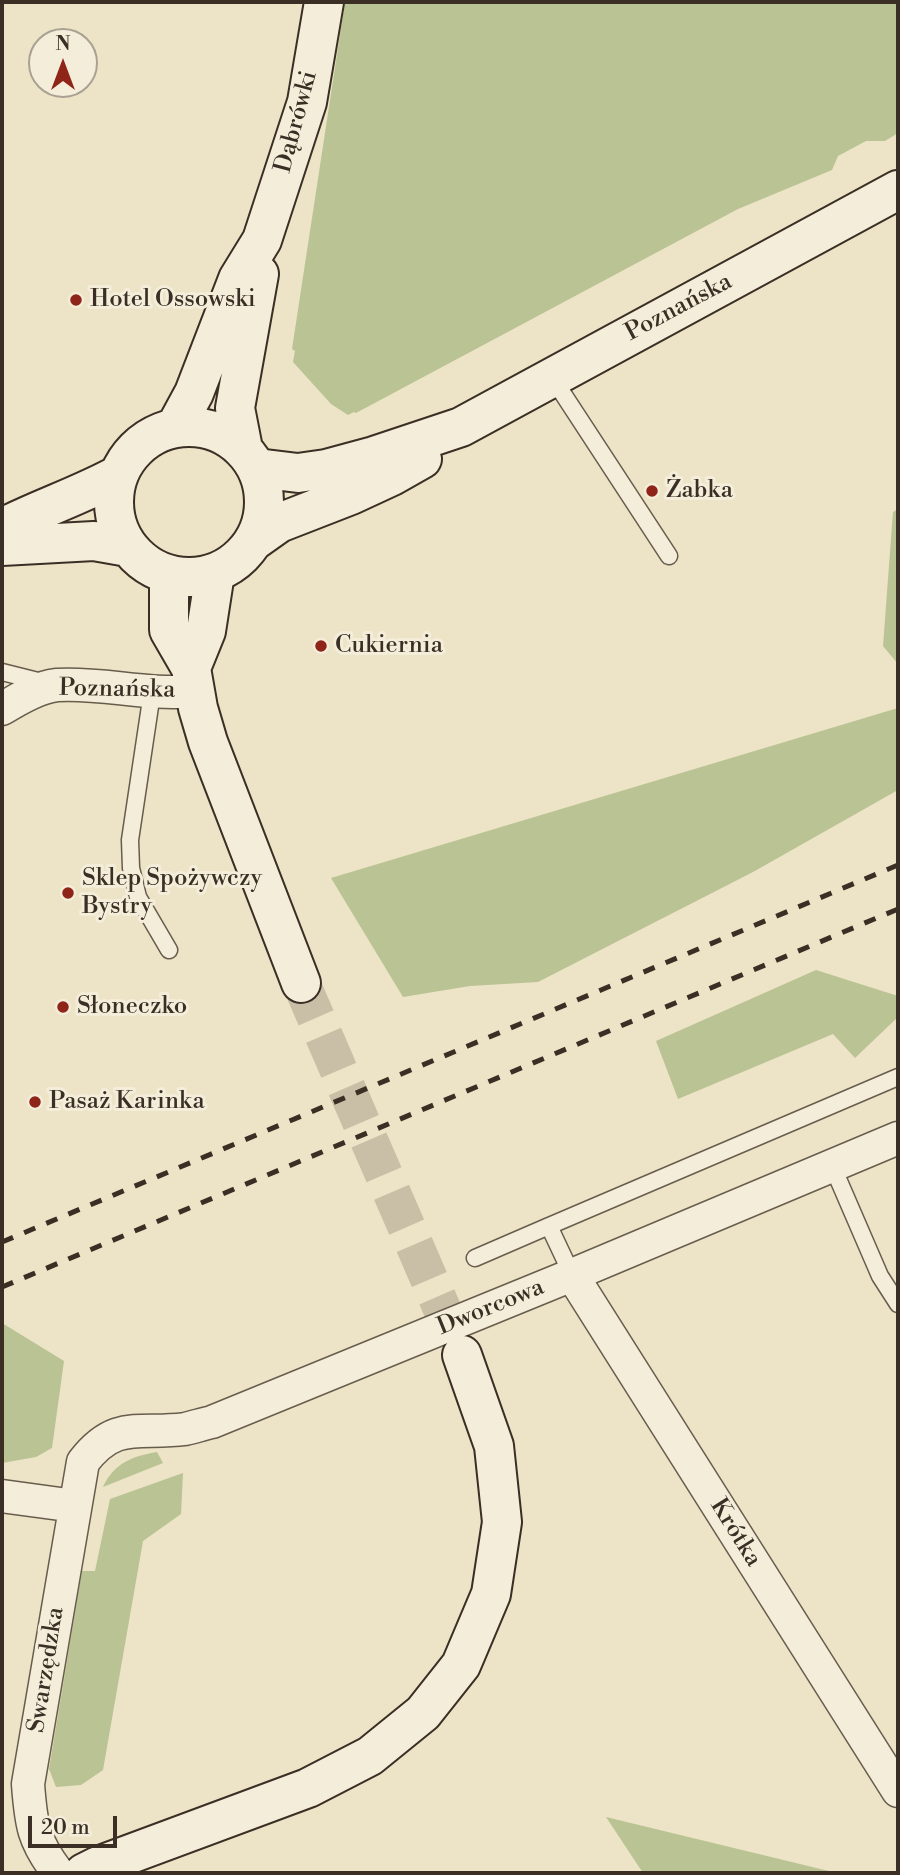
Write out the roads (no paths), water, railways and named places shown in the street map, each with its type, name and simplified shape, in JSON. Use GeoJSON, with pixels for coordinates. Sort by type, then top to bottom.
{"type":"FeatureCollection","features":[{"type":"Feature","properties":{"kind":"street","name":"Dąbrówki"},"geometry":{"type":"LineString","coordinates":[[250,458],[235,408],[258,280],[262,240],[307,102],[324,2]]}},
{"type":"Feature","properties":{"kind":"street","name":"Poznańska"},"geometry":{"type":"LineString","coordinates":[[250,458],[298,473],[326,469],[461,427],[898,190]]}},
{"type":"Feature","properties":{"kind":"street","name":"Dąbrówki"},"geometry":{"type":"LineString","coordinates":[[175,428],[194,393],[238,279],[262,240]]}},
{"type":"Feature","properties":{"kind":"street"},"geometry":{"type":"LineString","coordinates":[[2,528],[116,476],[132,453],[151,437],[175,428],[199,427],[223,434],[250,458],[265,492],[264,517],[255,540],[239,558],[215,573],[194,577],[169,575],[146,564],[128,547],[117,524],[114,499],[116,476]]}},
{"type":"Feature","properties":{"kind":"street","name":"Poznańska"},"geometry":{"type":"LineString","coordinates":[[255,540],[279,523],[335,502],[392,476],[435,452],[461,427]]}},
{"type":"Feature","properties":{"kind":"street"},"geometry":{"type":"LineString","coordinates":[[2,545],[94,541],[128,547]]}},
{"type":"Feature","properties":{"kind":"street"},"geometry":{"type":"LineString","coordinates":[[193,679],[206,631],[215,573]]}},
{"type":"Feature","properties":{"kind":"street"},"geometry":{"type":"LineString","coordinates":[[169,575],[169,630],[193,679],[208,742],[302,983]]}},
{"type":"Feature","properties":{"kind":"street","name":"Poznańska"},"geometry":{"type":"LineString","coordinates":[[2,709],[21,697],[55,685],[95,686],[168,694],[193,679]]}},
{"type":"Feature","properties":{"kind":"street","name":"Dworcowa"},"geometry":{"type":"LineString","coordinates":[[83,1462],[101,1442],[112,1436],[147,1429],[183,1429],[212,1422],[898,1138]]}},
{"type":"Feature","properties":{"kind":"street","name":"Krótka"},"geometry":{"type":"LineString","coordinates":[[572,1275],[898,1791]]}},
{"type":"Feature","properties":{"kind":"street"},"geometry":{"type":"LineString","coordinates":[[84,1873],[309,1788],[370,1756],[423,1713],[461,1665],[491,1594],[502,1522],[494,1446],[462,1355]]}},
{"type":"Feature","properties":{"kind":"street","name":"Swarzędzka"},"geometry":{"type":"LineString","coordinates":[[58,1873],[41,1851],[30,1823],[28,1784],[83,1462]]}},
{"type":"Feature","properties":{"kind":"street"},"geometry":{"type":"LineString","coordinates":[[2,1496],[75,1506]]}},
{"type":"Feature","properties":{"kind":"lane"},"geometry":{"type":"LineString","coordinates":[[552,377],[669,556]]}},
{"type":"Feature","properties":{"kind":"lane"},"geometry":{"type":"LineString","coordinates":[[2,672],[55,685]]}},
{"type":"Feature","properties":{"kind":"lane"},"geometry":{"type":"LineString","coordinates":[[152,693],[130,840],[131,868],[138,897],[169,950]]}},
{"type":"Feature","properties":{"kind":"lane"},"geometry":{"type":"LineString","coordinates":[[475,1258],[898,1077]]}},
{"type":"Feature","properties":{"kind":"lane"},"geometry":{"type":"LineString","coordinates":[[832,1165],[880,1276],[898,1304]]}},
{"type":"Feature","properties":{"kind":"lane"},"geometry":{"type":"LineString","coordinates":[[549,1226],[572,1275]]}},
{"type":"Feature","properties":{"kind":"tunnel"},"geometry":{"type":"LineString","coordinates":[[301,983],[462,1355]]}},
{"type":"Feature","properties":{"kind":"railway"},"geometry":{"type":"LineString","coordinates":[[2,1242],[898,865]]}},
{"type":"Feature","properties":{"kind":"railway"},"geometry":{"type":"LineString","coordinates":[[2,1287],[898,909]]}},
{"type":"Feature","properties":{"kind":"place","name":"Hotel Ossowski"},"geometry":{"type":"Point","coordinates":[76,300]}},
{"type":"Feature","properties":{"kind":"place","name":"Żabka"},"geometry":{"type":"Point","coordinates":[652,491]}},
{"type":"Feature","properties":{"kind":"place","name":"Cukiernia"},"geometry":{"type":"Point","coordinates":[321,646]}},
{"type":"Feature","properties":{"kind":"place","name":"Sklep Spożywczy Bystry"},"geometry":{"type":"Point","coordinates":[68,893]}},
{"type":"Feature","properties":{"kind":"place","name":"Słoneczko"},"geometry":{"type":"Point","coordinates":[63,1007]}},
{"type":"Feature","properties":{"kind":"place","name":"Pasaż Karinka"},"geometry":{"type":"Point","coordinates":[35,1102]}}]}
